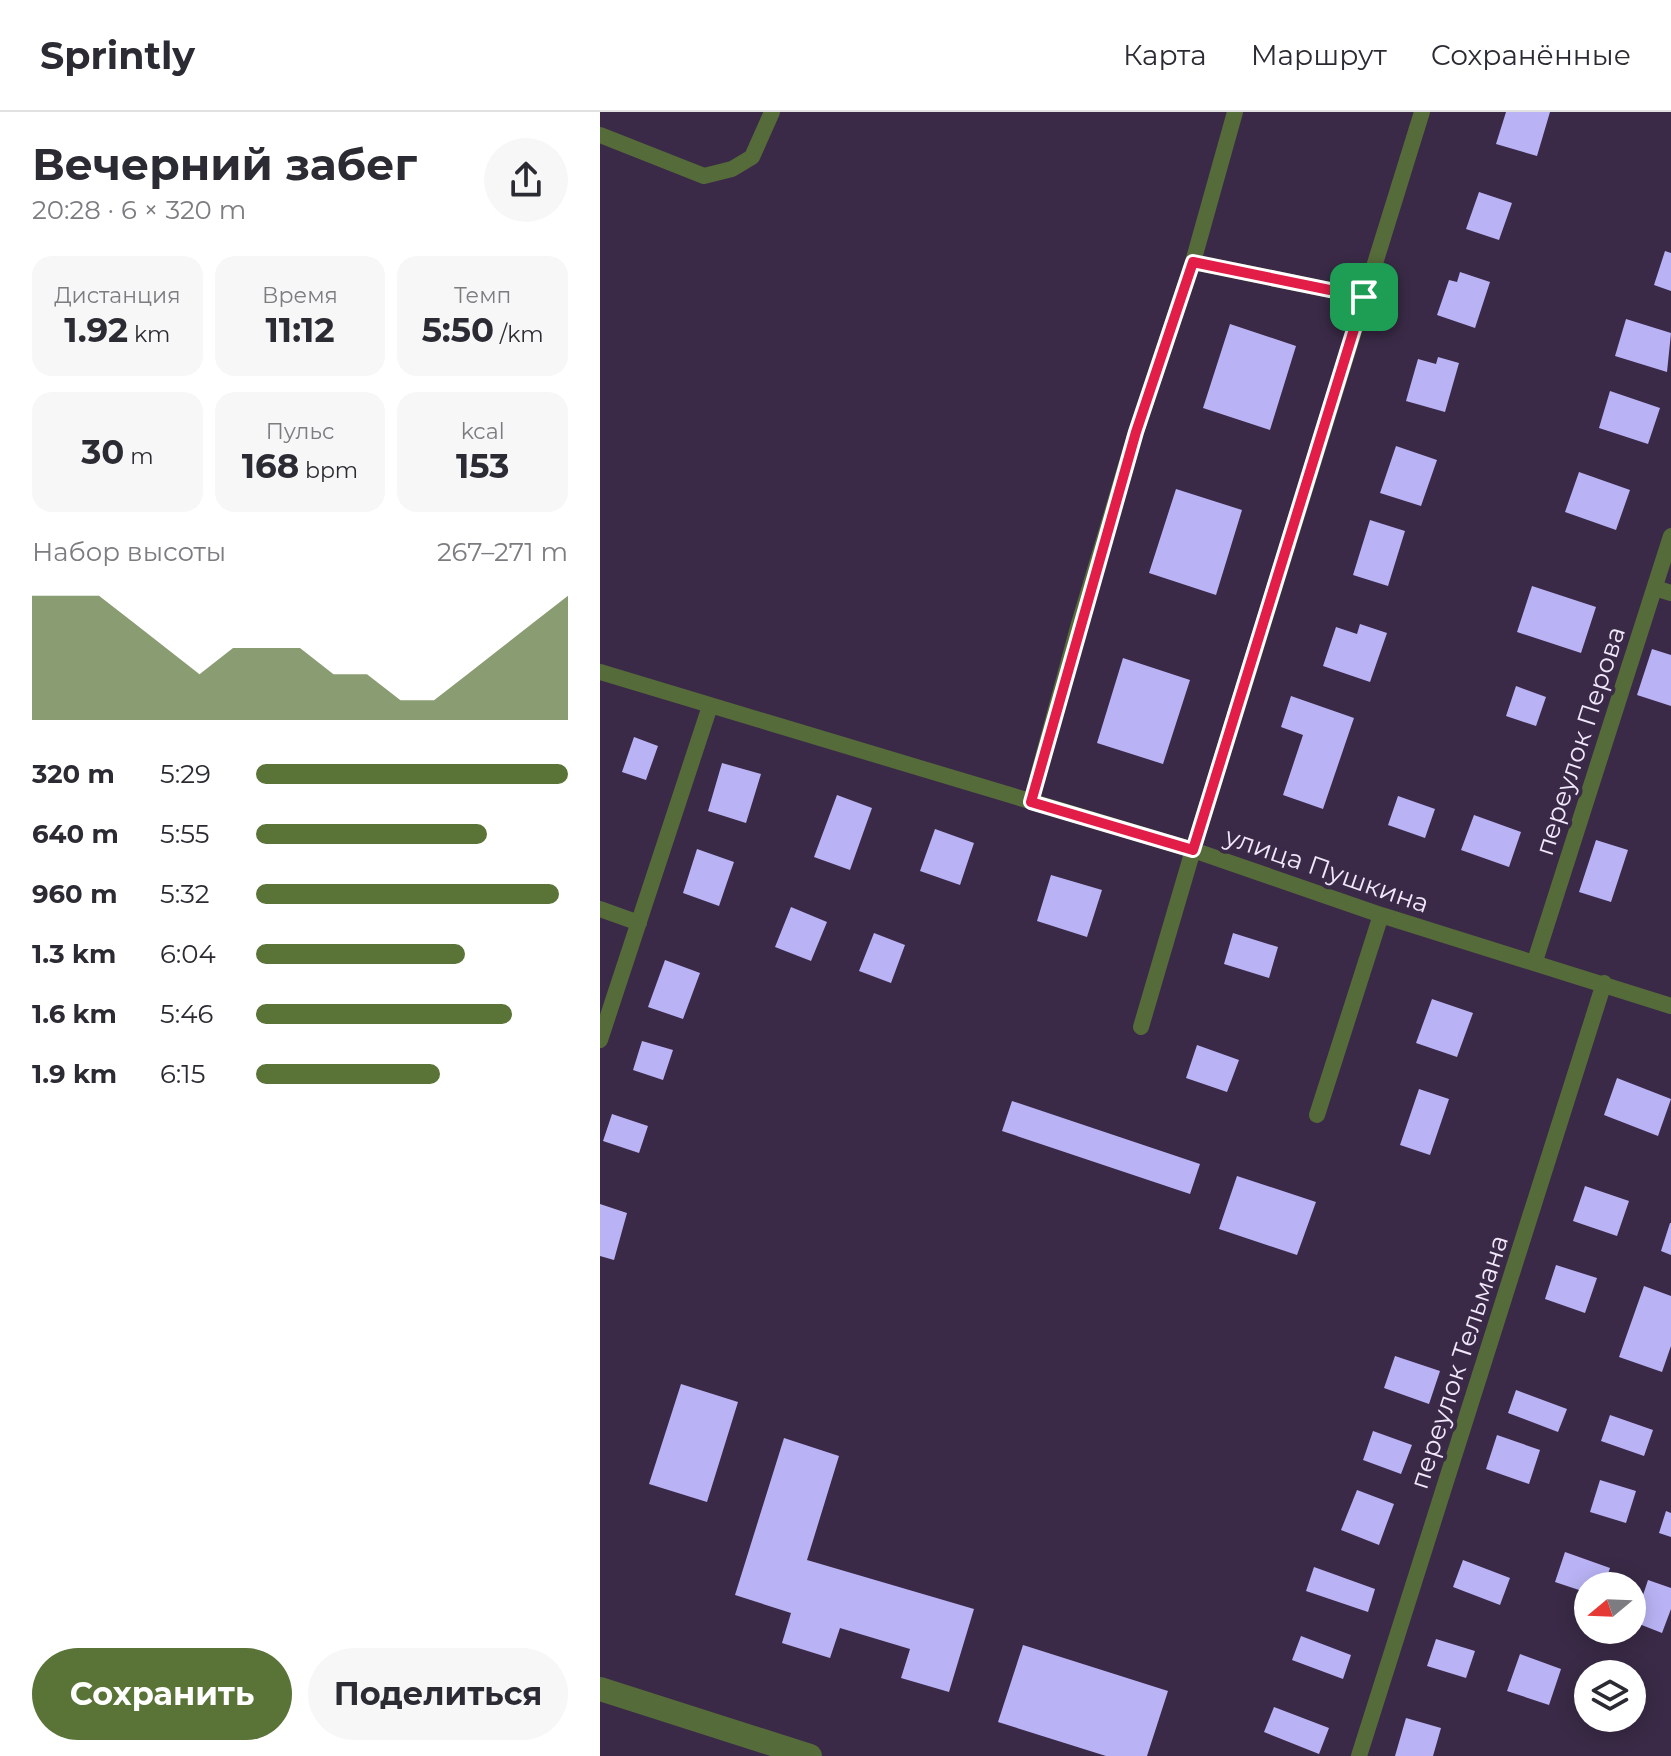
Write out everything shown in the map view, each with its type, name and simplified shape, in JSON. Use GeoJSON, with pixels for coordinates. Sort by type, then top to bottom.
{"type":"FeatureCollection","features":[{"type":"Feature","properties":{"kind":"street"},"geometry":{"type":"LineString","coordinates":[[600,1689],[810,1756]]}},
{"type":"Feature","properties":{"kind":"lane"},"geometry":{"type":"LineString","coordinates":[[600,135],[704,176],[732,169],[752,157],[772,112]]}},
{"type":"Feature","properties":{"kind":"lane"},"geometry":{"type":"LineString","coordinates":[[1031,802],[1131,447],[1193,262],[1235,112]]}},
{"type":"Feature","properties":{"kind":"lane"},"geometry":{"type":"LineString","coordinates":[[1141,1027],[1422,112]]}},
{"type":"Feature","properties":{"kind":"lane"},"geometry":{"type":"LineString","coordinates":[[1193,262],[1364,297]]}},
{"type":"Feature","properties":{"kind":"lane","name":"переулок Перова"},"geometry":{"type":"LineString","coordinates":[[1535,961],[1663,590],[1671,536]]}},
{"type":"Feature","properties":{"kind":"lane","name":"улица Пушкина"},"geometry":{"type":"LineString","coordinates":[[600,672],[1193,850],[1381,915],[1671,1006]]}},
{"type":"Feature","properties":{"kind":"lane"},"geometry":{"type":"LineString","coordinates":[[600,1040],[710,706]]}},
{"type":"Feature","properties":{"kind":"lane"},"geometry":{"type":"LineString","coordinates":[[600,909],[639,923]]}},
{"type":"Feature","properties":{"kind":"lane"},"geometry":{"type":"LineString","coordinates":[[1317,1115],[1381,915]]}},
{"type":"Feature","properties":{"kind":"lane","name":"переулок Тельмана"},"geometry":{"type":"LineString","coordinates":[[1359,1756],[1604,983]]}},
{"type":"Feature","properties":{"kind":"building"},"geometry":{"type":"Polygon","coordinates":[[[1506,112],[1550,112],[1537,156],[1496,144],[1506,112]]]}},
{"type":"Feature","properties":{"kind":"building"},"geometry":{"type":"Polygon","coordinates":[[[1479,192],[1512,203],[1499,240],[1466,229],[1479,192]]]}},
{"type":"Feature","properties":{"kind":"building"},"geometry":{"type":"Polygon","coordinates":[[[1665,251],[1671,253],[1671,291],[1654,285],[1665,251]]]}},
{"type":"Feature","properties":{"kind":"building"},"geometry":{"type":"Polygon","coordinates":[[[1460,272],[1490,282],[1475,328],[1437,315],[1449,280],[1457,282],[1460,272]]]}},
{"type":"Feature","properties":{"kind":"building"},"geometry":{"type":"Polygon","coordinates":[[[1626,319],[1671,333],[1667,372],[1615,356],[1626,319]]]}},
{"type":"Feature","properties":{"kind":"building"},"geometry":{"type":"Polygon","coordinates":[[[1230,324],[1296,346],[1270,430],[1203,408],[1230,324]]]}},
{"type":"Feature","properties":{"kind":"building"},"geometry":{"type":"Polygon","coordinates":[[[1438,357],[1459,363],[1445,412],[1406,401],[1418,359],[1436,364],[1438,357]]]}},
{"type":"Feature","properties":{"kind":"building"},"geometry":{"type":"Polygon","coordinates":[[[1610,391],[1660,408],[1648,444],[1599,428],[1610,391]]]}},
{"type":"Feature","properties":{"kind":"building"},"geometry":{"type":"Polygon","coordinates":[[[1396,446],[1437,460],[1421,506],[1380,493],[1396,446]]]}},
{"type":"Feature","properties":{"kind":"building"},"geometry":{"type":"Polygon","coordinates":[[[1579,472],[1630,490],[1616,530],[1565,512],[1579,472]]]}},
{"type":"Feature","properties":{"kind":"building"},"geometry":{"type":"Polygon","coordinates":[[[1176,489],[1242,510],[1216,595],[1149,573],[1176,489]]]}},
{"type":"Feature","properties":{"kind":"building"},"geometry":{"type":"Polygon","coordinates":[[[1370,520],[1405,531],[1388,586],[1353,575],[1370,520]]]}},
{"type":"Feature","properties":{"kind":"building"},"geometry":{"type":"Polygon","coordinates":[[[1532,586],[1596,607],[1581,653],[1517,632],[1532,586]]]}},
{"type":"Feature","properties":{"kind":"building"},"geometry":{"type":"Polygon","coordinates":[[[1360,624],[1387,633],[1370,682],[1323,666],[1336,627],[1357,634],[1360,624]]]}},
{"type":"Feature","properties":{"kind":"building"},"geometry":{"type":"Polygon","coordinates":[[[1652,649],[1671,655],[1671,706],[1637,695],[1652,649]]]}},
{"type":"Feature","properties":{"kind":"building"},"geometry":{"type":"Polygon","coordinates":[[[1123,658],[1190,680],[1163,764],[1097,743],[1123,658]]]}},
{"type":"Feature","properties":{"kind":"building"},"geometry":{"type":"Polygon","coordinates":[[[1516,686],[1546,697],[1536,726],[1506,716],[1516,686]]]}},
{"type":"Feature","properties":{"kind":"building"},"geometry":{"type":"Polygon","coordinates":[[[1291,696],[1354,718],[1323,809],[1283,795],[1303,735],[1281,727],[1291,696]]]}},
{"type":"Feature","properties":{"kind":"building"},"geometry":{"type":"Polygon","coordinates":[[[634,737],[658,746],[646,780],[622,772],[634,737]]]}},
{"type":"Feature","properties":{"kind":"building"},"geometry":{"type":"Polygon","coordinates":[[[722,763],[761,774],[746,823],[708,811],[722,763]]]}},
{"type":"Feature","properties":{"kind":"building"},"geometry":{"type":"Polygon","coordinates":[[[837,795],[872,808],[850,870],[814,857],[837,795]]]}},
{"type":"Feature","properties":{"kind":"building"},"geometry":{"type":"Polygon","coordinates":[[[1398,796],[1435,809],[1425,838],[1388,825],[1398,796]]]}},
{"type":"Feature","properties":{"kind":"building"},"geometry":{"type":"Polygon","coordinates":[[[1474,815],[1521,832],[1509,867],[1461,850],[1474,815]]]}},
{"type":"Feature","properties":{"kind":"building"},"geometry":{"type":"Polygon","coordinates":[[[935,829],[974,843],[960,885],[920,871],[935,829]]]}},
{"type":"Feature","properties":{"kind":"building"},"geometry":{"type":"Polygon","coordinates":[[[1596,840],[1628,850],[1611,902],[1579,892],[1596,840]]]}},
{"type":"Feature","properties":{"kind":"building"},"geometry":{"type":"Polygon","coordinates":[[[697,849],[734,862],[719,906],[683,893],[697,849]]]}},
{"type":"Feature","properties":{"kind":"building"},"geometry":{"type":"Polygon","coordinates":[[[1051,875],[1102,890],[1087,937],[1037,921],[1051,875]]]}},
{"type":"Feature","properties":{"kind":"building"},"geometry":{"type":"Polygon","coordinates":[[[791,907],[827,922],[811,961],[775,947],[791,907]]]}},
{"type":"Feature","properties":{"kind":"building"},"geometry":{"type":"Polygon","coordinates":[[[874,933],[905,945],[891,983],[859,971],[874,933]]]}},
{"type":"Feature","properties":{"kind":"building"},"geometry":{"type":"Polygon","coordinates":[[[1233,933],[1278,947],[1269,978],[1224,964],[1233,933]]]}},
{"type":"Feature","properties":{"kind":"building"},"geometry":{"type":"Polygon","coordinates":[[[665,960],[700,973],[683,1019],[648,1007],[665,960]]]}},
{"type":"Feature","properties":{"kind":"building"},"geometry":{"type":"Polygon","coordinates":[[[1432,999],[1473,1013],[1457,1057],[1416,1043],[1432,999]]]}},
{"type":"Feature","properties":{"kind":"building"},"geometry":{"type":"Polygon","coordinates":[[[642,1041],[673,1050],[663,1080],[633,1070],[642,1041]]]}},
{"type":"Feature","properties":{"kind":"building"},"geometry":{"type":"Polygon","coordinates":[[[1197,1045],[1239,1060],[1227,1092],[1186,1078],[1197,1045]]]}},
{"type":"Feature","properties":{"kind":"building"},"geometry":{"type":"Polygon","coordinates":[[[1617,1078],[1671,1099],[1658,1136],[1604,1115],[1617,1078]]]}},
{"type":"Feature","properties":{"kind":"building"},"geometry":{"type":"Polygon","coordinates":[[[1419,1089],[1449,1099],[1430,1155],[1400,1145],[1419,1089]]]}},
{"type":"Feature","properties":{"kind":"building"},"geometry":{"type":"Polygon","coordinates":[[[1012,1101],[1200,1164],[1190,1194],[1002,1131],[1012,1101]]]}},
{"type":"Feature","properties":{"kind":"building"},"geometry":{"type":"Polygon","coordinates":[[[612,1114],[648,1126],[639,1153],[603,1141],[612,1114]]]}},
{"type":"Feature","properties":{"kind":"building"},"geometry":{"type":"Polygon","coordinates":[[[1237,1176],[1316,1202],[1297,1255],[1219,1229],[1237,1176]]]}},
{"type":"Feature","properties":{"kind":"building"},"geometry":{"type":"Polygon","coordinates":[[[1585,1186],[1629,1201],[1617,1236],[1573,1221],[1585,1186]]]}},
{"type":"Feature","properties":{"kind":"building"},"geometry":{"type":"Polygon","coordinates":[[[600,1204],[627,1213],[614,1260],[600,1256],[600,1204]]]}},
{"type":"Feature","properties":{"kind":"building"},"geometry":{"type":"Polygon","coordinates":[[[1671,1223],[1671,1255],[1661,1251],[1671,1223]]]}},
{"type":"Feature","properties":{"kind":"building"},"geometry":{"type":"Polygon","coordinates":[[[1556,1265],[1597,1278],[1585,1313],[1545,1299],[1556,1265]]]}},
{"type":"Feature","properties":{"kind":"building"},"geometry":{"type":"Polygon","coordinates":[[[1644,1286],[1671,1296],[1671,1346],[1662,1372],[1619,1357],[1644,1286]]]}},
{"type":"Feature","properties":{"kind":"building"},"geometry":{"type":"Polygon","coordinates":[[[1395,1356],[1440,1371],[1429,1404],[1384,1388],[1395,1356]]]}},
{"type":"Feature","properties":{"kind":"building"},"geometry":{"type":"Polygon","coordinates":[[[681,1384],[738,1402],[707,1502],[649,1484],[681,1384]]]}},
{"type":"Feature","properties":{"kind":"building"},"geometry":{"type":"Polygon","coordinates":[[[1516,1390],[1567,1409],[1558,1432],[1508,1413],[1516,1390]]]}},
{"type":"Feature","properties":{"kind":"building"},"geometry":{"type":"Polygon","coordinates":[[[1610,1415],[1653,1430],[1644,1456],[1601,1441],[1610,1415]]]}},
{"type":"Feature","properties":{"kind":"building"},"geometry":{"type":"Polygon","coordinates":[[[1373,1431],[1412,1445],[1401,1474],[1363,1460],[1373,1431]]]}},
{"type":"Feature","properties":{"kind":"building"},"geometry":{"type":"Polygon","coordinates":[[[1497,1435],[1540,1450],[1529,1484],[1486,1469],[1497,1435]]]}},
{"type":"Feature","properties":{"kind":"building"},"geometry":{"type":"Polygon","coordinates":[[[784,1438],[839,1456],[807,1560],[974,1609],[949,1692],[901,1678],[910,1649],[840,1628],[830,1658],[782,1643],[791,1613],[735,1595],[784,1438]]]}},
{"type":"Feature","properties":{"kind":"building"},"geometry":{"type":"Polygon","coordinates":[[[1600,1480],[1636,1491],[1626,1523],[1590,1512],[1600,1480]]]}},
{"type":"Feature","properties":{"kind":"building"},"geometry":{"type":"Polygon","coordinates":[[[1357,1490],[1394,1504],[1379,1545],[1341,1530],[1357,1490]]]}},
{"type":"Feature","properties":{"kind":"building"},"geometry":{"type":"Polygon","coordinates":[[[1666,1511],[1671,1513],[1671,1537],[1659,1533],[1666,1511]]]}},
{"type":"Feature","properties":{"kind":"building"},"geometry":{"type":"Polygon","coordinates":[[[1565,1552],[1610,1568],[1609,1572],[1574,1572],[1574,1588],[1555,1582],[1565,1552]]]}},
{"type":"Feature","properties":{"kind":"building"},"geometry":{"type":"Polygon","coordinates":[[[1463,1560],[1510,1578],[1500,1605],[1453,1587],[1463,1560]]]}},
{"type":"Feature","properties":{"kind":"building"},"geometry":{"type":"Polygon","coordinates":[[[1314,1567],[1375,1589],[1368,1612],[1306,1591],[1314,1567]]]}},
{"type":"Feature","properties":{"kind":"building"},"geometry":{"type":"Polygon","coordinates":[[[1648,1580],[1671,1588],[1671,1609],[1662,1633],[1646,1627],[1648,1580]]]}},
{"type":"Feature","properties":{"kind":"building"},"geometry":{"type":"Polygon","coordinates":[[[1301,1636],[1351,1655],[1343,1679],[1292,1660],[1301,1636]]]}},
{"type":"Feature","properties":{"kind":"building"},"geometry":{"type":"Polygon","coordinates":[[[1436,1639],[1475,1651],[1466,1678],[1427,1666],[1436,1639]]]}},
{"type":"Feature","properties":{"kind":"building"},"geometry":{"type":"Polygon","coordinates":[[[1023,1645],[1168,1691],[1147,1756],[1106,1756],[998,1722],[1023,1645]]]}},
{"type":"Feature","properties":{"kind":"building"},"geometry":{"type":"Polygon","coordinates":[[[1520,1654],[1561,1669],[1549,1705],[1507,1691],[1520,1654]]]}},
{"type":"Feature","properties":{"kind":"building"},"geometry":{"type":"Polygon","coordinates":[[[1274,1707],[1329,1728],[1319,1754],[1264,1732],[1274,1707]]]}},
{"type":"Feature","properties":{"kind":"building"},"geometry":{"type":"Polygon","coordinates":[[[1406,1718],[1441,1728],[1433,1756],[1395,1756],[1406,1718]]]}},
{"type":"Feature","properties":{"kind":"route"},"geometry":{"type":"LineString","coordinates":[[1193,262],[1364,297],[1193,850],[1031,802],[1078,627],[1136,432],[1193,262]]}}]}
